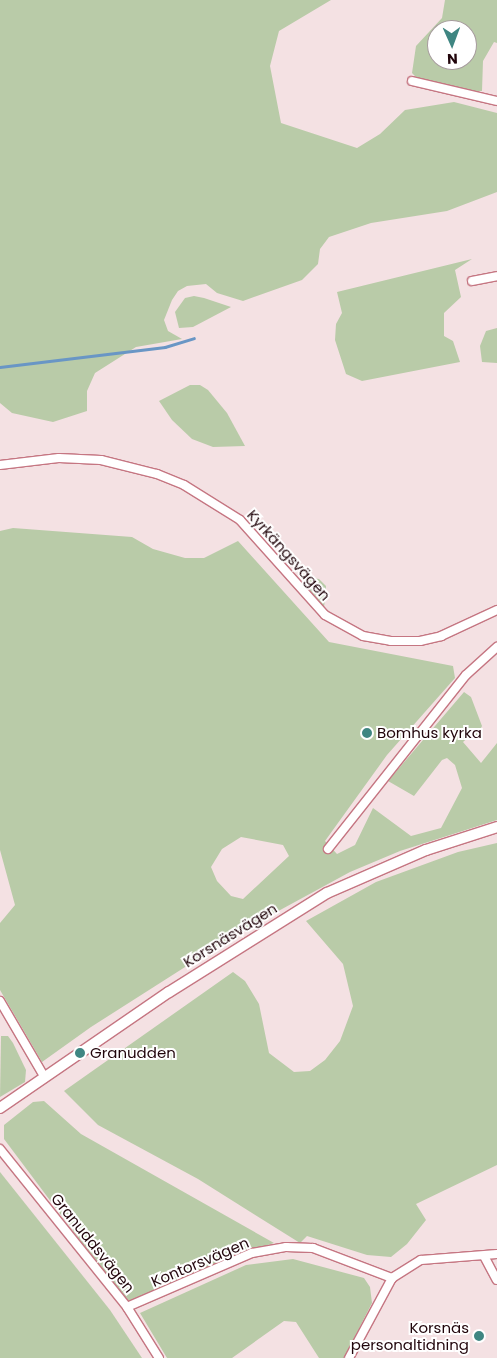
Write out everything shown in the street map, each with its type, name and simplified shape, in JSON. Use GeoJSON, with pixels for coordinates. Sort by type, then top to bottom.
{"type":"FeatureCollection","features":[{"type":"Feature","properties":{"kind":"street"},"geometry":{"type":"LineString","coordinates":[[412,82],[497,102]]}},
{"type":"Feature","properties":{"kind":"street"},"geometry":{"type":"LineString","coordinates":[[472,281],[497,276]]}},
{"type":"Feature","properties":{"kind":"street","name":"Kyrkängsvägen"},"geometry":{"type":"LineString","coordinates":[[0,465],[59,458],[101,460],[151,472],[184,485],[240,520],[317,607],[340,626],[363,636],[391,642],[420,641],[441,636],[497,610]]}},
{"type":"Feature","properties":{"kind":"street"},"geometry":{"type":"LineString","coordinates":[[328,849],[466,675],[497,647]]}},
{"type":"Feature","properties":{"kind":"street","name":"Korsnäsvägen"},"geometry":{"type":"LineString","coordinates":[[0,1108],[169,992],[327,894],[426,850],[497,827]]}},
{"type":"Feature","properties":{"kind":"street"},"geometry":{"type":"LineString","coordinates":[[0,1001],[4,1016],[45,1078]]}},
{"type":"Feature","properties":{"kind":"street","name":"Granuddsvägen"},"geometry":{"type":"LineString","coordinates":[[0,1149],[127,1307],[159,1358]]}},
{"type":"Feature","properties":{"kind":"street","name":"Kontorsvägen"},"geometry":{"type":"LineString","coordinates":[[127,1307],[252,1253],[286,1247],[313,1248],[392,1278]]}},
{"type":"Feature","properties":{"kind":"street"},"geometry":{"type":"LineString","coordinates":[[349,1358],[392,1278],[422,1260],[497,1254]]}},
{"type":"Feature","properties":{"kind":"street"},"geometry":{"type":"LineString","coordinates":[[484,1256],[497,1280]]}},
{"type":"Feature","properties":{"kind":"green space"},"geometry":{"type":"Polygon","coordinates":[[[0,0],[331,0],[279,31],[270,66],[281,123],[357,148],[380,134],[405,110],[454,102],[497,113],[497,192],[447,211],[371,223],[329,237],[320,249],[318,264],[302,280],[243,301],[217,293],[206,284],[187,286],[178,291],[164,320],[168,331],[182,339],[136,347],[95,373],[87,391],[87,411],[53,422],[12,413],[0,403],[0,0]]]}},
{"type":"Feature","properties":{"kind":"green space"},"geometry":{"type":"Polygon","coordinates":[[[445,0],[497,0],[497,43],[494,42],[483,61],[482,91],[468,91],[418,79],[412,73],[416,46],[427,34],[427,70],[477,70],[477,20],[440,20],[445,0]]]}},
{"type":"Feature","properties":{"kind":"green space"},"geometry":{"type":"Polygon","coordinates":[[[472,259],[455,270],[461,297],[444,313],[444,336],[453,341],[460,362],[362,381],[346,374],[335,340],[336,324],[342,313],[337,292],[472,259]]]}},
{"type":"Feature","properties":{"kind":"green space"},"geometry":{"type":"Polygon","coordinates":[[[194,296],[231,307],[193,327],[179,328],[175,312],[185,298],[194,296]]]}},
{"type":"Feature","properties":{"kind":"green space"},"geometry":{"type":"Polygon","coordinates":[[[497,328],[497,363],[482,362],[480,346],[486,331],[497,328]]]}},
{"type":"Feature","properties":{"kind":"green space"},"geometry":{"type":"Polygon","coordinates":[[[190,385],[200,385],[208,390],[227,413],[245,446],[213,447],[192,439],[172,420],[159,401],[190,385]]]}},
{"type":"Feature","properties":{"kind":"green space"},"geometry":{"type":"Polygon","coordinates":[[[13,528],[132,537],[153,549],[185,558],[204,558],[238,541],[329,642],[453,666],[455,678],[387,755],[325,841],[337,854],[355,845],[373,808],[411,836],[441,828],[462,788],[455,765],[447,758],[442,760],[414,796],[388,781],[464,692],[471,697],[482,726],[476,738],[471,735],[463,742],[481,763],[497,743],[497,820],[400,851],[350,872],[240,932],[91,1027],[42,1062],[0,990],[0,923],[15,905],[0,850],[0,531],[13,528]],[[241,837],[222,849],[211,867],[217,881],[231,896],[243,899],[289,856],[283,845],[241,837]]]}},
{"type":"Feature","properties":{"kind":"green space"},"geometry":{"type":"Polygon","coordinates":[[[304,577],[319,579],[326,586],[324,608],[303,582],[304,577]]]}},
{"type":"Feature","properties":{"kind":"green space"},"geometry":{"type":"Polygon","coordinates":[[[497,843],[497,1165],[416,1204],[426,1220],[407,1244],[391,1257],[367,1255],[307,1236],[300,1243],[198,1179],[98,1125],[64,1091],[233,972],[245,981],[259,1004],[269,1053],[294,1072],[310,1071],[325,1060],[340,1041],[353,1006],[343,964],[306,921],[376,882],[458,852],[497,843]]]}},
{"type":"Feature","properties":{"kind":"green space"},"geometry":{"type":"Polygon","coordinates":[[[1,1036],[8,1036],[26,1070],[25,1082],[0,1097],[1,1036]]]}},
{"type":"Feature","properties":{"kind":"green space"},"geometry":{"type":"Polygon","coordinates":[[[44,1101],[81,1134],[274,1243],[242,1253],[127,1303],[4,1139],[4,1125],[33,1102],[44,1101]]]}},
{"type":"Feature","properties":{"kind":"green space"},"geometry":{"type":"Polygon","coordinates":[[[0,1172],[110,1310],[142,1358],[0,1358],[0,1172]]]}},
{"type":"Feature","properties":{"kind":"green space"},"geometry":{"type":"Polygon","coordinates":[[[293,1259],[364,1278],[370,1287],[372,1303],[344,1358],[319,1358],[296,1322],[284,1321],[232,1358],[167,1358],[140,1313],[246,1265],[293,1259]]]}},
{"type":"Feature","properties":{"kind":"waterway"},"geometry":{"type":"LineString","coordinates":[[0,367],[165,347],[194,338]]}},
{"type":"Feature","properties":{"kind":"place","name":"Bomhus kyrka"},"geometry":{"type":"Point","coordinates":[367,733]}},
{"type":"Feature","properties":{"kind":"place","name":"Granudden"},"geometry":{"type":"Point","coordinates":[80,1053]}},
{"type":"Feature","properties":{"kind":"place","name":"Korsnäs personaltidning"},"geometry":{"type":"Point","coordinates":[479,1336]}}]}
